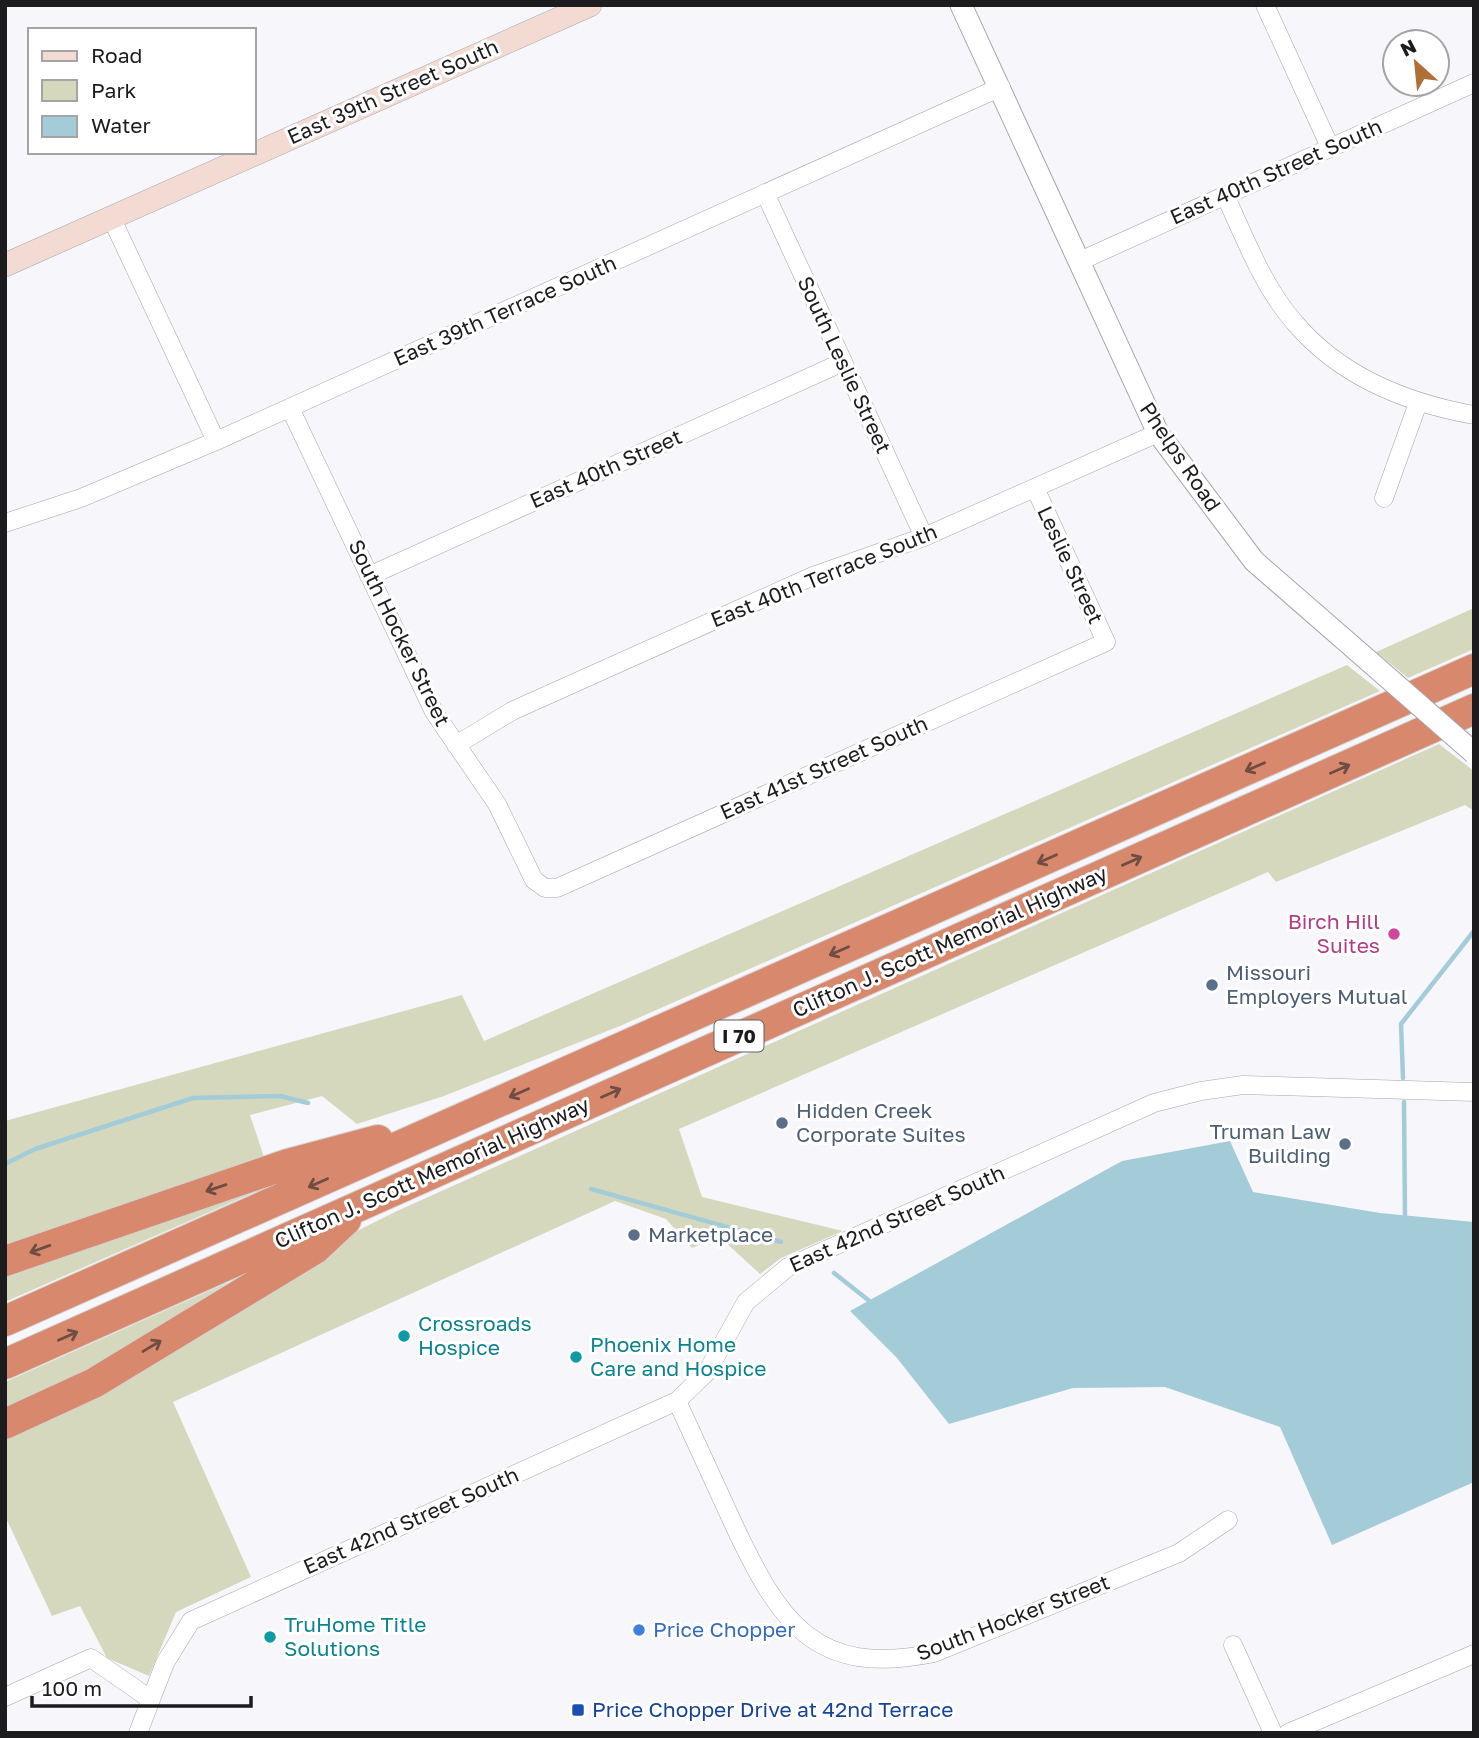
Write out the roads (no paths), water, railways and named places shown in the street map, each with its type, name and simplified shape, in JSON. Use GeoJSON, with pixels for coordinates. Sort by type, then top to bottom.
{"type":"FeatureCollection","features":[{"type":"Feature","properties":{"kind":"highway","name":"Clifton J. Scott Memorial Highway"},"geometry":{"type":"LineString","coordinates":[[5,1321],[1474,669]]}},
{"type":"Feature","properties":{"kind":"highway","name":"Clifton J. Scott Memorial Highway"},"geometry":{"type":"LineString","coordinates":[[5,1364],[1474,709]]}},
{"type":"Feature","properties":{"kind":"highway"},"geometry":{"type":"LineString","coordinates":[[5,1261],[288,1164],[470,1115]]}},
{"type":"Feature","properties":{"kind":"highway"},"geometry":{"type":"LineString","coordinates":[[5,1424],[94,1383],[315,1249],[365,1202]]}},
{"type":"Feature","properties":{"kind":"main road","name":"East 39th Street South"},"geometry":{"type":"LineString","coordinates":[[256,153],[590,5]]}},
{"type":"Feature","properties":{"kind":"main road","name":"East 39th Street South"},"geometry":{"type":"LineString","coordinates":[[5,265],[253,154]]}},
{"type":"Feature","properties":{"kind":"street","name":"Phelps Road"},"geometry":{"type":"LineString","coordinates":[[961,5],[1158,433],[1254,561],[1474,753]]}},
{"type":"Feature","properties":{"kind":"street"},"geometry":{"type":"LineString","coordinates":[[1265,5],[1329,147]]}},
{"type":"Feature","properties":{"kind":"street","name":"East 39th Terrace South"},"geometry":{"type":"LineString","coordinates":[[5,523],[81,498],[216,441],[1001,87]]}},
{"type":"Feature","properties":{"kind":"street","name":"East 40th Street South"},"geometry":{"type":"LineString","coordinates":[[1080,261],[1329,147],[1472,90]]}},
{"type":"Feature","properties":{"kind":"street","name":"South Leslie Street"},"geometry":{"type":"LineString","coordinates":[[765,193],[924,537]]}},
{"type":"Feature","properties":{"kind":"street"},"geometry":{"type":"LineString","coordinates":[[1225,195],[1254,258],[1294,322],[1345,367],[1382,388],[1418,403],[1474,415]]}},
{"type":"Feature","properties":{"kind":"street"},"geometry":{"type":"LineString","coordinates":[[111,217],[216,441]]}},
{"type":"Feature","properties":{"kind":"street","name":"East 40th Street"},"geometry":{"type":"LineString","coordinates":[[369,576],[843,362]]}},
{"type":"Feature","properties":{"kind":"street"},"geometry":{"type":"LineString","coordinates":[[1384,498],[1418,403]]}},
{"type":"Feature","properties":{"kind":"street","name":"South Hocker Street"},"geometry":{"type":"LineString","coordinates":[[290,408],[428,700],[497,804],[529,872],[541,886]]}},
{"type":"Feature","properties":{"kind":"street","name":"East 40th Terrace South"},"geometry":{"type":"LineString","coordinates":[[456,745],[512,711],[800,582],[924,537],[1158,433]]}},
{"type":"Feature","properties":{"kind":"street","name":"Leslie Street"},"geometry":{"type":"LineString","coordinates":[[1035,488],[1106,642]]}},
{"type":"Feature","properties":{"kind":"street","name":"East 41st Street South"},"geometry":{"type":"LineString","coordinates":[[541,886],[557,888],[1106,642]]}},
{"type":"Feature","properties":{"kind":"street","name":"East 42nd Street South"},"geometry":{"type":"LineString","coordinates":[[150,1699],[166,1663],[191,1621],[677,1401],[707,1373],[746,1302],[788,1267],[1154,1103],[1201,1091],[1243,1086],[1474,1092]]}},
{"type":"Feature","properties":{"kind":"street","name":"South Hocker Street"},"geometry":{"type":"LineString","coordinates":[[677,1401],[752,1564],[780,1612],[803,1633],[834,1651],[857,1657],[895,1661],[934,1653],[1179,1553],[1228,1520]]}},
{"type":"Feature","properties":{"kind":"street"},"geometry":{"type":"LineString","coordinates":[[1233,1645],[1273,1733]]}},
{"type":"Feature","properties":{"kind":"street"},"geometry":{"type":"LineString","coordinates":[[1288,1733],[1474,1654]]}},
{"type":"Feature","properties":{"kind":"street"},"geometry":{"type":"LineString","coordinates":[[5,1697],[91,1658],[150,1699],[138,1733]]}},
{"type":"Feature","properties":{"kind":"water"},"geometry":{"type":"Polygon","coordinates":[[[1230,1141],[1253,1192],[1380,1213],[1474,1222],[1474,1482],[1332,1545],[1280,1427],[1165,1387],[1073,1388],[949,1424],[897,1358],[850,1311],[1122,1161],[1230,1141]]]}},
{"type":"Feature","properties":{"kind":"waterway"},"geometry":{"type":"LineString","coordinates":[[1403,1078],[1401,1024],[1474,931]]}},
{"type":"Feature","properties":{"kind":"waterway"},"geometry":{"type":"LineString","coordinates":[[5,1164],[35,1149],[193,1098],[280,1096],[308,1103]]}},
{"type":"Feature","properties":{"kind":"waterway"},"geometry":{"type":"LineString","coordinates":[[1404,1102],[1405,1220]]}},
{"type":"Feature","properties":{"kind":"waterway"},"geometry":{"type":"LineString","coordinates":[[591,1189],[781,1242]]}},
{"type":"Feature","properties":{"kind":"waterway"},"geometry":{"type":"LineString","coordinates":[[834,1273],[872,1303]]}},
{"type":"Feature","properties":{"kind":"place","name":"Birch Hill Suites"},"geometry":{"type":"Point","coordinates":[1394,934]}},
{"type":"Feature","properties":{"kind":"place","name":"Missouri Employers Mutual"},"geometry":{"type":"Point","coordinates":[1212,985]}},
{"type":"Feature","properties":{"kind":"place","name":"Hidden Creek Corporate Suites"},"geometry":{"type":"Point","coordinates":[782,1123]}},
{"type":"Feature","properties":{"kind":"place","name":"Truman Law Building"},"geometry":{"type":"Point","coordinates":[1345,1144]}},
{"type":"Feature","properties":{"kind":"place","name":"Marketplace"},"geometry":{"type":"Point","coordinates":[634,1235]}},
{"type":"Feature","properties":{"kind":"place","name":"Crossroads Hospice"},"geometry":{"type":"Point","coordinates":[404,1336]}},
{"type":"Feature","properties":{"kind":"place","name":"Phoenix Home Care and Hospice"},"geometry":{"type":"Point","coordinates":[576,1357]}},
{"type":"Feature","properties":{"kind":"place","name":"Price Chopper"},"geometry":{"type":"Point","coordinates":[639,1630]}},
{"type":"Feature","properties":{"kind":"place","name":"TruHome Title Solutions"},"geometry":{"type":"Point","coordinates":[270,1637]}},
{"type":"Feature","properties":{"kind":"place","name":"Price Chopper Drive at 42nd Terrace"},"geometry":{"type":"Point","coordinates":[578,1710]}}]}
